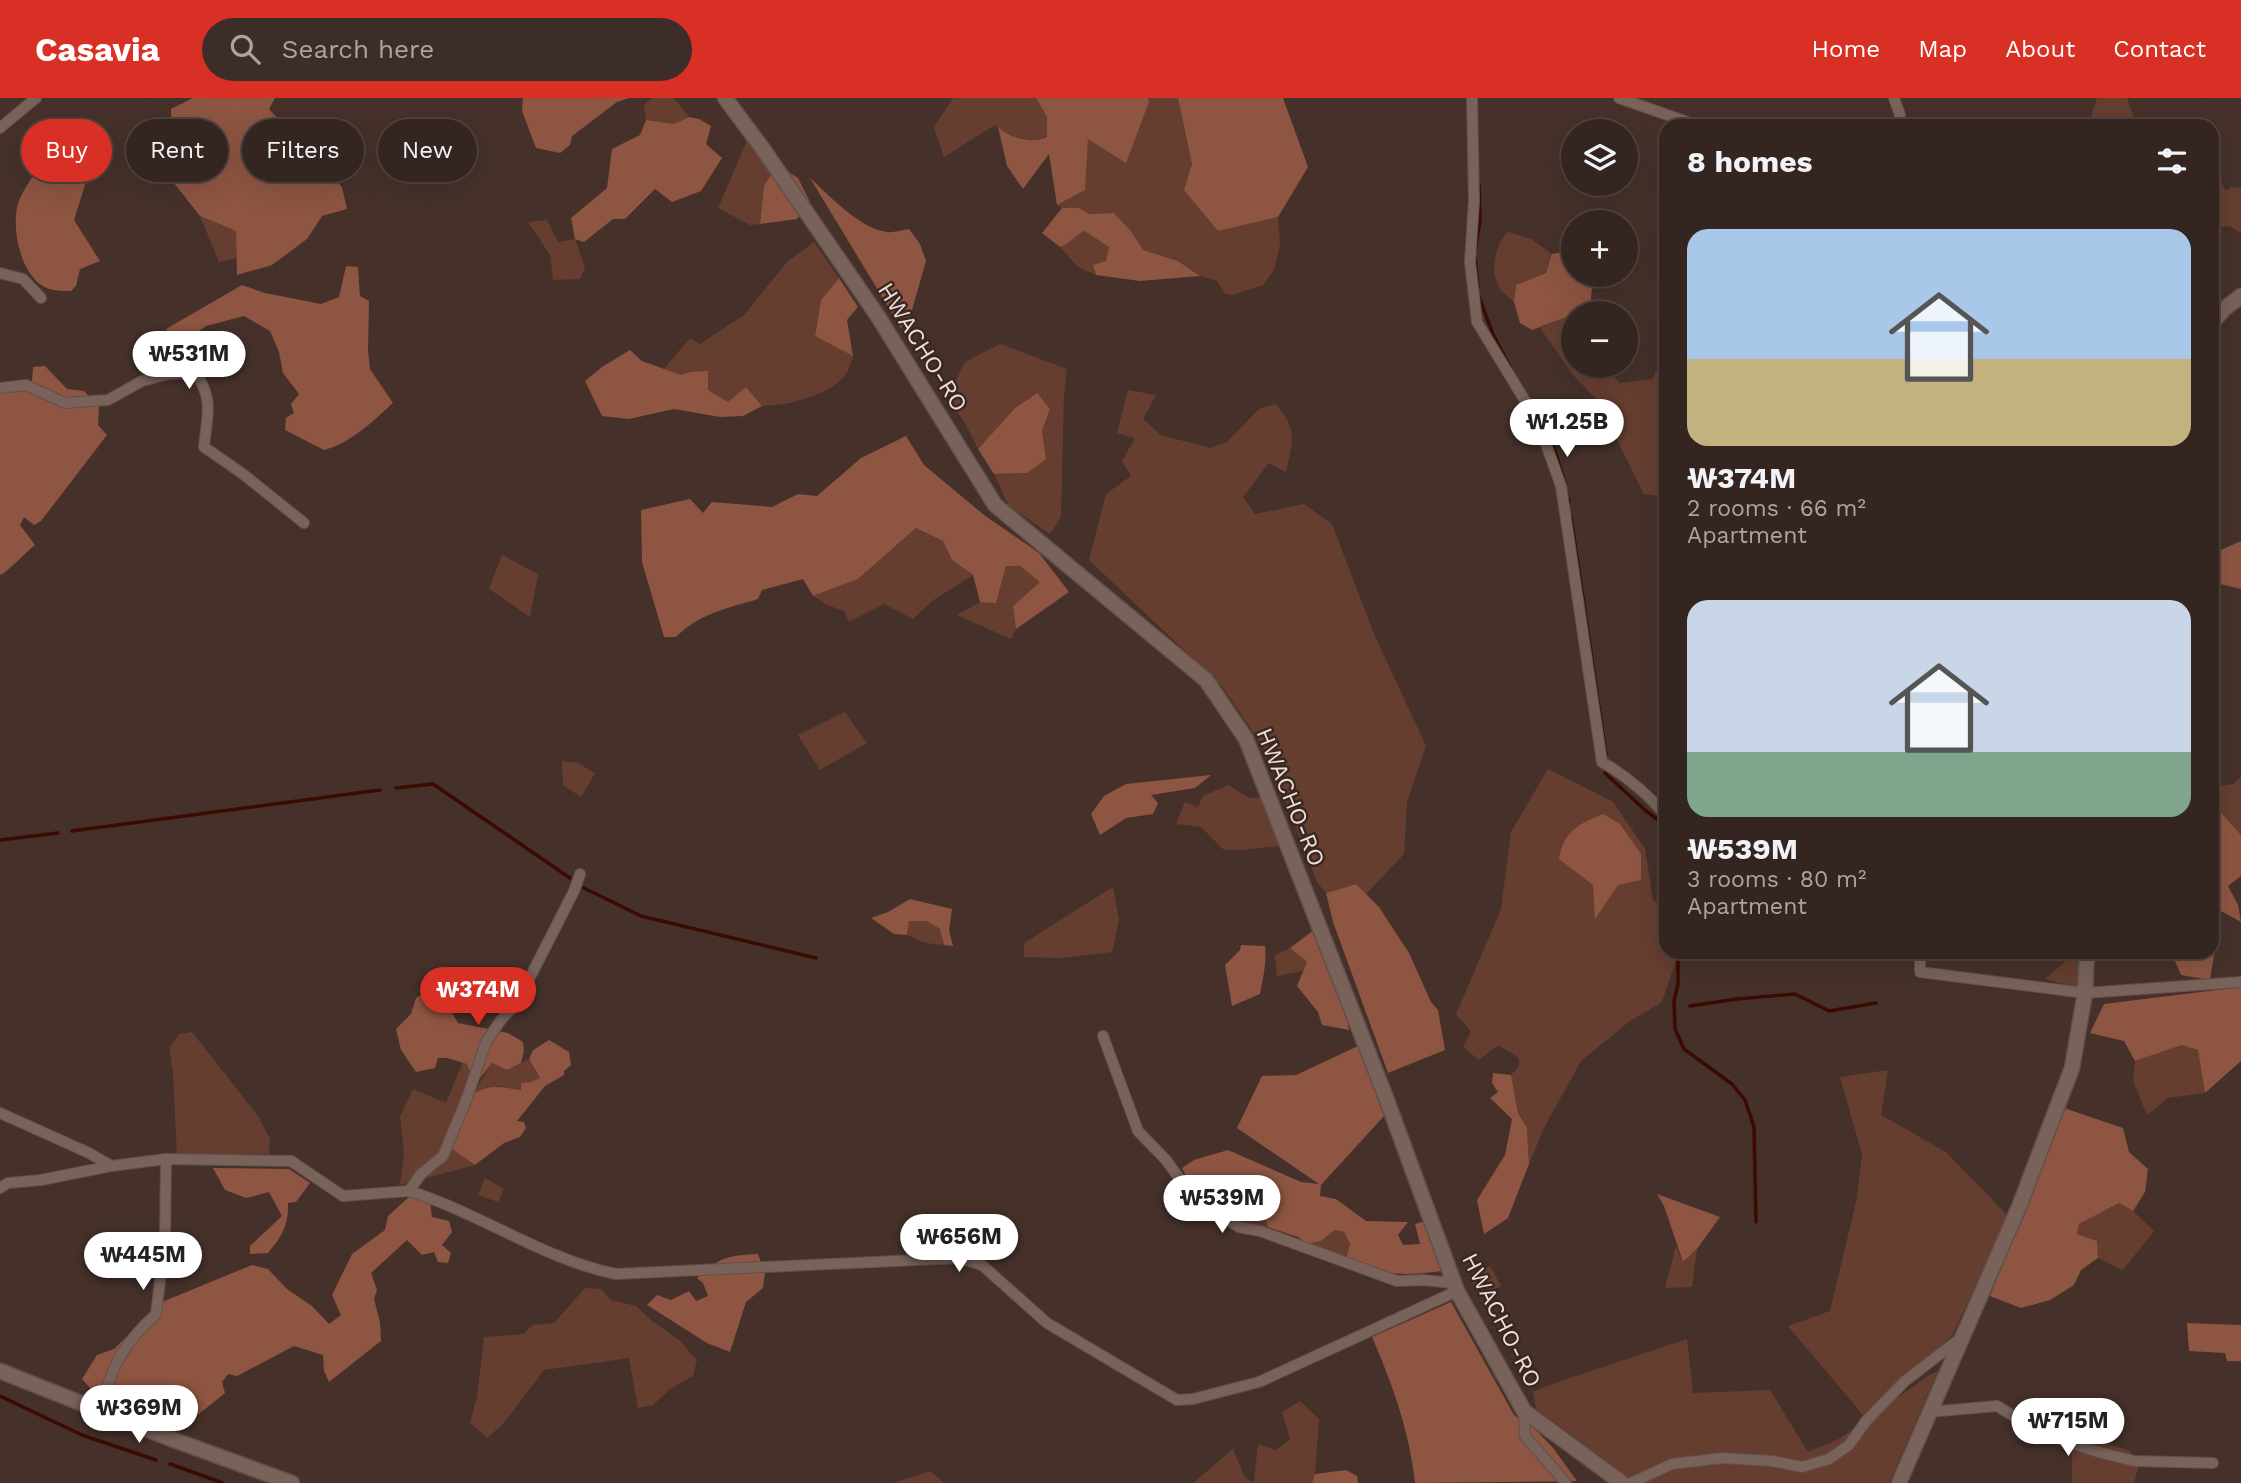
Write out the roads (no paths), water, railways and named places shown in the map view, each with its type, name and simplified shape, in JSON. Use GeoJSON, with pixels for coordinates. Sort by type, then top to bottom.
{"type":"FeatureCollection","features":[{"type":"Feature","properties":{"kind":"street"},"geometry":{"type":"LineString","coordinates":[[0,128],[36,98]]}},
{"type":"Feature","properties":{"kind":"street","name":"HWACHO-RO"},"geometry":{"type":"LineString","coordinates":[[724,98],[763,149],[877,314],[995,505],[1206,680],[1246,739],[1388,1103],[1455,1287],[1524,1411],[1622,1483]]}},
{"type":"Feature","properties":{"kind":"street"},"geometry":{"type":"LineString","coordinates":[[1472,98],[1474,201],[1470,262],[1477,322],[1538,422],[1561,486],[1602,762],[1628,779],[1659,807]]}},
{"type":"Feature","properties":{"kind":"street"},"geometry":{"type":"LineString","coordinates":[[1619,98],[1679,119]]}},
{"type":"Feature","properties":{"kind":"street"},"geometry":{"type":"LineString","coordinates":[[1894,98],[1899,119]]}},
{"type":"Feature","properties":{"kind":"street"},"geometry":{"type":"LineString","coordinates":[[0,273],[23,279],[41,298]]}},
{"type":"Feature","properties":{"kind":"street"},"geometry":{"type":"LineString","coordinates":[[2219,315],[2241,296]]}},
{"type":"Feature","properties":{"kind":"street"},"geometry":{"type":"LineString","coordinates":[[0,388],[26,385],[65,403],[108,400],[142,381],[169,374],[196,373],[209,399],[204,447],[243,474],[304,523]]}},
{"type":"Feature","properties":{"kind":"street"},"geometry":{"type":"LineString","coordinates":[[409,1191],[421,1174],[443,1156],[486,1042],[517,1003],[580,874]]}},
{"type":"Feature","properties":{"kind":"street"},"geometry":{"type":"LineString","coordinates":[[1920,959],[1920,972],[2085,993],[2241,982]]}},
{"type":"Feature","properties":{"kind":"street"},"geometry":{"type":"LineString","coordinates":[[1899,1483],[2019,1207],[2072,1068],[2085,993],[2087,959]]}},
{"type":"Feature","properties":{"kind":"street"},"geometry":{"type":"LineString","coordinates":[[1103,1036],[1138,1131],[1166,1160],[1184,1185],[1219,1215],[1239,1227],[1260,1231],[1397,1281],[1423,1280],[1455,1287]]}},
{"type":"Feature","properties":{"kind":"street"},"geometry":{"type":"LineString","coordinates":[[0,1114],[111,1166]]}},
{"type":"Feature","properties":{"kind":"street"},"geometry":{"type":"LineString","coordinates":[[0,1188],[8,1183],[166,1159],[291,1161],[343,1196],[409,1191],[466,1212],[550,1253],[616,1274],[959,1258],[982,1265],[1047,1323],[1177,1400],[1193,1399],[1259,1382],[1455,1287]]}},
{"type":"Feature","properties":{"kind":"street"},"geometry":{"type":"LineString","coordinates":[[100,1410],[111,1372],[133,1336],[156,1314],[165,1240],[166,1159]]}},
{"type":"Feature","properties":{"kind":"street"},"geometry":{"type":"LineString","coordinates":[[1631,1483],[1672,1464],[1722,1458],[1772,1461],[1802,1467],[1829,1459],[1850,1445],[1866,1421],[1905,1381],[1962,1338]]}},
{"type":"Feature","properties":{"kind":"street"},"geometry":{"type":"LineString","coordinates":[[0,1371],[292,1483]]}},
{"type":"Feature","properties":{"kind":"street"},"geometry":{"type":"LineString","coordinates":[[1928,1412],[1997,1406],[2045,1435],[2102,1453],[2134,1461],[2213,1463]]}},
{"type":"Feature","properties":{"kind":"street"},"geometry":{"type":"LineString","coordinates":[[1524,1411],[1525,1436],[1566,1483]]}},
{"type":"Feature","properties":{"kind":"waterway"},"geometry":{"type":"LineString","coordinates":[[1475,251],[1480,220],[1479,184]]}},
{"type":"Feature","properties":{"kind":"waterway"},"geometry":{"type":"LineString","coordinates":[[1475,259],[1478,286]]}},
{"type":"Feature","properties":{"kind":"waterway"},"geometry":{"type":"LineString","coordinates":[[1479,297],[1493,334],[1513,373]]}},
{"type":"Feature","properties":{"kind":"waterway"},"geometry":{"type":"LineString","coordinates":[[1542,422],[1550,435],[1565,483]]}},
{"type":"Feature","properties":{"kind":"waterway"},"geometry":{"type":"LineString","coordinates":[[1566,491],[1569,502]]}},
{"type":"Feature","properties":{"kind":"waterway"},"geometry":{"type":"LineString","coordinates":[[1571,517],[1606,755]]}},
{"type":"Feature","properties":{"kind":"waterway"},"geometry":{"type":"LineString","coordinates":[[1605,773],[1659,820]]}},
{"type":"Feature","properties":{"kind":"waterway"},"geometry":{"type":"LineString","coordinates":[[396,788],[433,784],[570,878]]}},
{"type":"Feature","properties":{"kind":"waterway"},"geometry":{"type":"LineString","coordinates":[[72,831],[380,790]]}},
{"type":"Feature","properties":{"kind":"waterway"},"geometry":{"type":"LineString","coordinates":[[0,840],[58,833]]}},
{"type":"Feature","properties":{"kind":"waterway"},"geometry":{"type":"LineString","coordinates":[[584,888],[641,916],[816,958]]}},
{"type":"Feature","properties":{"kind":"waterway"},"geometry":{"type":"LineString","coordinates":[[1678,959],[1678,984],[1674,1001],[1675,1029],[1684,1049],[1732,1084],[1745,1100],[1754,1127],[1756,1222]]}},
{"type":"Feature","properties":{"kind":"waterway"},"geometry":{"type":"LineString","coordinates":[[1690,1006],[1795,994],[1829,1011],[1876,1003]]}},
{"type":"Feature","properties":{"kind":"waterway"},"geometry":{"type":"LineString","coordinates":[[0,1396],[82,1435],[156,1460]]}},
{"type":"Feature","properties":{"kind":"waterway"},"geometry":{"type":"LineString","coordinates":[[170,1464],[223,1483]]}}]}
